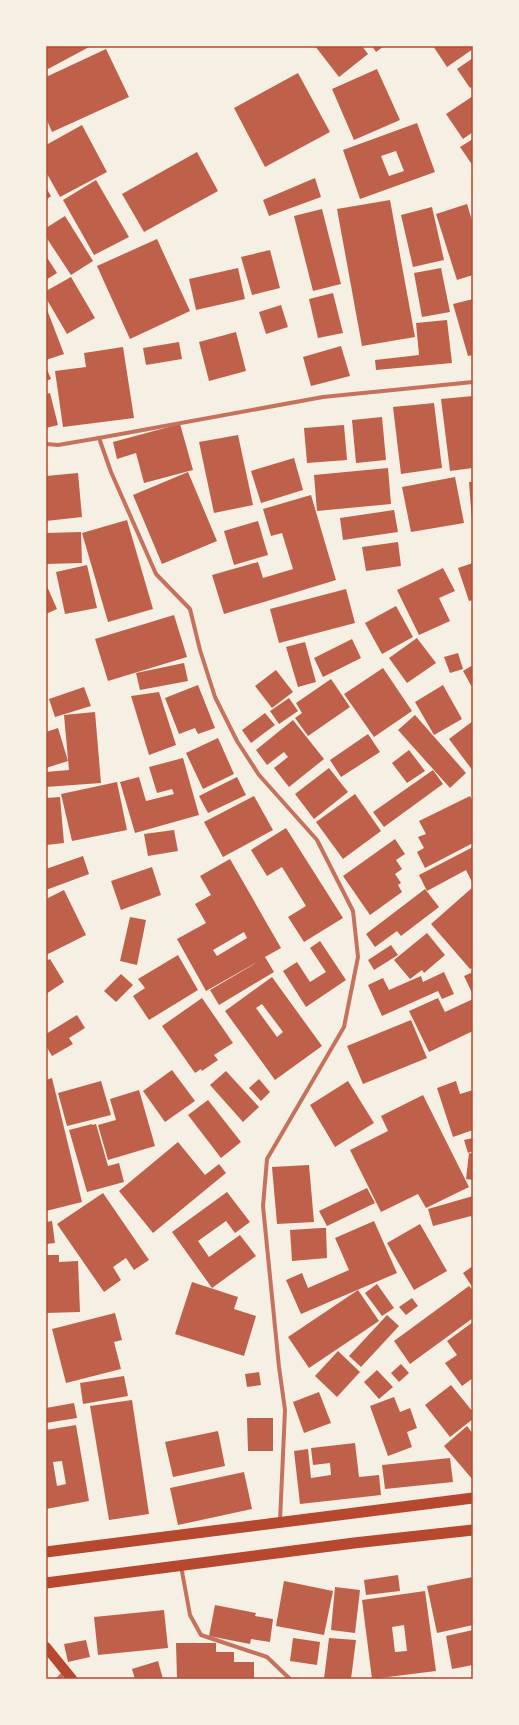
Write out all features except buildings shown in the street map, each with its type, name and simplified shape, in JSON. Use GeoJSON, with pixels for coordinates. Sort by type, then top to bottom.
{"type":"FeatureCollection","features":[{"type":"Feature","properties":{"kind":"highway"},"geometry":{"type":"LineString","coordinates":[[46,1552],[473,1498]]}},
{"type":"Feature","properties":{"kind":"highway"},"geometry":{"type":"LineString","coordinates":[[46,1583],[354,1543],[473,1530]]}},
{"type":"Feature","properties":{"kind":"main road"},"geometry":{"type":"LineString","coordinates":[[46,1648],[65,1676]]}},
{"type":"Feature","properties":{"kind":"street"},"geometry":{"type":"LineString","coordinates":[[46,444],[58,445],[323,397],[473,382]]}},
{"type":"Feature","properties":{"kind":"street"},"geometry":{"type":"LineString","coordinates":[[99,438],[156,574],[190,609],[214,697],[237,741],[259,775],[317,840],[353,911],[358,957],[344,1027],[267,1159],[263,1206],[279,1367],[285,1410],[280,1522]]}},
{"type":"Feature","properties":{"kind":"street"},"geometry":{"type":"LineString","coordinates":[[181,1566],[190,1615],[201,1636],[267,1657],[290,1679]]}}]}
